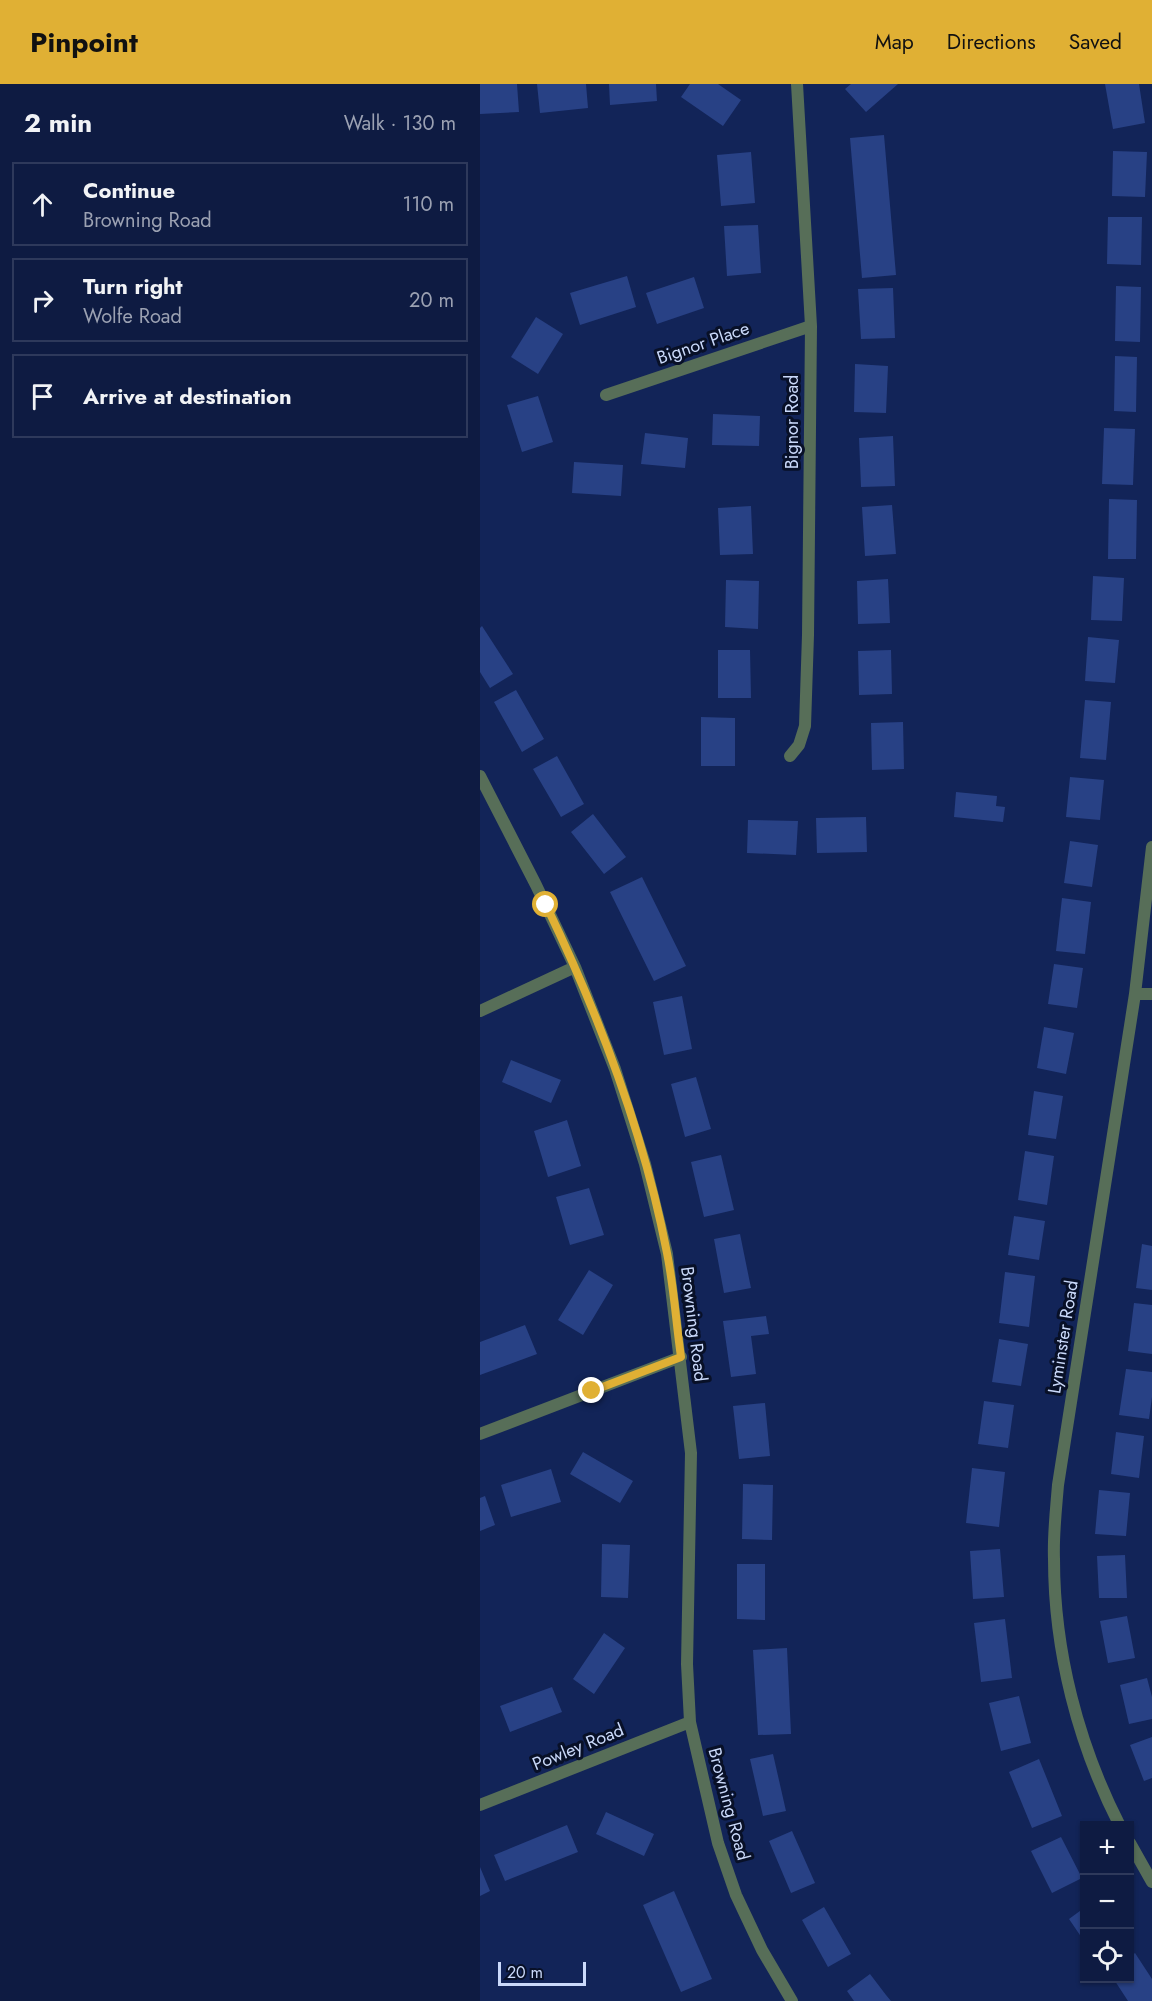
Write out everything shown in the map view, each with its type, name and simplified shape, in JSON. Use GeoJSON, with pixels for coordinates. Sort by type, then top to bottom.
{"type":"FeatureCollection","features":[{"type":"Feature","properties":{"kind":"street","name":"Bignor Road"},"geometry":{"type":"LineString","coordinates":[[790,756],[799,745],[806,726],[808,635],[811,326],[797,84]]}},
{"type":"Feature","properties":{"kind":"street","name":"Bignor Place"},"geometry":{"type":"LineString","coordinates":[[606,395],[811,326]]}},
{"type":"Feature","properties":{"kind":"street","name":"Browning Road"},"geometry":{"type":"LineString","coordinates":[[480,776],[575,967],[615,1069],[645,1164],[667,1254],[691,1453],[687,1664],[690,1722],[718,1843],[736,1895],[762,1950],[792,2001]]}},
{"type":"Feature","properties":{"kind":"street","name":"Lyminster Road"},"geometry":{"type":"LineString","coordinates":[[1118,1821],[1080,1725],[1065,1671],[1056,1617],[1053,1558],[1058,1485],[1135,994],[1152,847]]}},
{"type":"Feature","properties":{"kind":"street"},"geometry":{"type":"LineString","coordinates":[[480,1011],[575,967]]}},
{"type":"Feature","properties":{"kind":"street"},"geometry":{"type":"LineString","coordinates":[[1135,994],[1152,994]]}},
{"type":"Feature","properties":{"kind":"street"},"geometry":{"type":"LineString","coordinates":[[480,1434],[681,1357]]}},
{"type":"Feature","properties":{"kind":"street","name":"Powley Road"},"geometry":{"type":"LineString","coordinates":[[480,1806],[690,1722]]}},
{"type":"Feature","properties":{"kind":"street"},"geometry":{"type":"LineString","coordinates":[[1134,1850],[1152,1882]]}},
{"type":"Feature","properties":{"kind":"building"},"geometry":{"type":"Polygon","coordinates":[[[480,84],[517,84],[519,112],[480,114],[480,84]]]}},
{"type":"Feature","properties":{"kind":"building"},"geometry":{"type":"Polygon","coordinates":[[[537,84],[586,84],[588,108],[540,113],[537,84]]]}},
{"type":"Feature","properties":{"kind":"building"},"geometry":{"type":"Polygon","coordinates":[[[609,84],[656,84],[657,101],[610,105],[609,84]]]}},
{"type":"Feature","properties":{"kind":"building"},"geometry":{"type":"Polygon","coordinates":[[[690,84],[718,84],[741,100],[723,126],[681,97],[690,84]]]}},
{"type":"Feature","properties":{"kind":"building"},"geometry":{"type":"Polygon","coordinates":[[[851,84],[898,84],[866,112],[845,89],[851,84]]]}},
{"type":"Feature","properties":{"kind":"building"},"geometry":{"type":"Polygon","coordinates":[[[1105,84],[1139,84],[1145,123],[1113,129],[1105,84]]]}},
{"type":"Feature","properties":{"kind":"building"},"geometry":{"type":"Polygon","coordinates":[[[884,135],[896,275],[862,278],[850,138],[884,135]]]}},
{"type":"Feature","properties":{"kind":"building"},"geometry":{"type":"Polygon","coordinates":[[[1113,151],[1147,152],[1145,197],[1112,196],[1113,151]]]}},
{"type":"Feature","properties":{"kind":"building"},"geometry":{"type":"Polygon","coordinates":[[[751,152],[755,203],[721,206],[717,155],[751,152]]]}},
{"type":"Feature","properties":{"kind":"building"},"geometry":{"type":"Polygon","coordinates":[[[1108,217],[1142,217],[1141,265],[1107,264],[1108,217]]]}},
{"type":"Feature","properties":{"kind":"building"},"geometry":{"type":"Polygon","coordinates":[[[758,225],[761,273],[727,276],[724,226],[758,225]]]}},
{"type":"Feature","properties":{"kind":"building"},"geometry":{"type":"Polygon","coordinates":[[[627,276],[636,307],[580,325],[570,293],[627,276]]]}},
{"type":"Feature","properties":{"kind":"building"},"geometry":{"type":"Polygon","coordinates":[[[694,277],[704,308],[657,324],[646,293],[694,277]]]}},
{"type":"Feature","properties":{"kind":"building"},"geometry":{"type":"Polygon","coordinates":[[[1116,286],[1141,287],[1140,342],[1115,341],[1116,286]]]}},
{"type":"Feature","properties":{"kind":"building"},"geometry":{"type":"Polygon","coordinates":[[[893,288],[895,338],[861,339],[858,289],[893,288]]]}},
{"type":"Feature","properties":{"kind":"building"},"geometry":{"type":"Polygon","coordinates":[[[536,317],[563,334],[538,374],[511,357],[536,317]]]}},
{"type":"Feature","properties":{"kind":"building"},"geometry":{"type":"Polygon","coordinates":[[[1115,356],[1137,357],[1136,412],[1114,411],[1115,356]]]}},
{"type":"Feature","properties":{"kind":"building"},"geometry":{"type":"Polygon","coordinates":[[[855,364],[888,366],[886,413],[854,412],[855,364]]]}},
{"type":"Feature","properties":{"kind":"building"},"geometry":{"type":"Polygon","coordinates":[[[538,396],[553,442],[522,452],[507,405],[538,396]]]}},
{"type":"Feature","properties":{"kind":"building"},"geometry":{"type":"Polygon","coordinates":[[[713,414],[760,416],[759,446],[712,445],[713,414]]]}},
{"type":"Feature","properties":{"kind":"building"},"geometry":{"type":"Polygon","coordinates":[[[1104,428],[1135,429],[1133,485],[1102,484],[1104,428]]]}},
{"type":"Feature","properties":{"kind":"building"},"geometry":{"type":"Polygon","coordinates":[[[645,433],[688,438],[685,468],[641,464],[645,433]]]}},
{"type":"Feature","properties":{"kind":"building"},"geometry":{"type":"Polygon","coordinates":[[[893,436],[895,486],[861,487],[859,438],[893,436]]]}},
{"type":"Feature","properties":{"kind":"building"},"geometry":{"type":"Polygon","coordinates":[[[574,462],[623,465],[621,496],[572,493],[574,462]]]}},
{"type":"Feature","properties":{"kind":"building"},"geometry":{"type":"Polygon","coordinates":[[[1109,499],[1137,500],[1136,559],[1108,559],[1109,499]]]}},
{"type":"Feature","properties":{"kind":"building"},"geometry":{"type":"Polygon","coordinates":[[[892,505],[896,554],[865,556],[862,507],[892,505]]]}},
{"type":"Feature","properties":{"kind":"building"},"geometry":{"type":"Polygon","coordinates":[[[751,506],[753,554],[720,555],[718,508],[751,506]]]}},
{"type":"Feature","properties":{"kind":"building"},"geometry":{"type":"Polygon","coordinates":[[[1093,576],[1124,578],[1122,621],[1091,620],[1093,576]]]}},
{"type":"Feature","properties":{"kind":"building"},"geometry":{"type":"Polygon","coordinates":[[[888,579],[890,623],[858,624],[857,581],[888,579]]]}},
{"type":"Feature","properties":{"kind":"building"},"geometry":{"type":"Polygon","coordinates":[[[726,580],[759,581],[758,629],[725,627],[726,580]]]}},
{"type":"Feature","properties":{"kind":"building"},"geometry":{"type":"Polygon","coordinates":[[[482,626],[513,674],[490,688],[480,672],[480,628],[482,626]]]}},
{"type":"Feature","properties":{"kind":"building"},"geometry":{"type":"Polygon","coordinates":[[[1088,637],[1119,640],[1115,683],[1085,681],[1088,637]]]}},
{"type":"Feature","properties":{"kind":"building"},"geometry":{"type":"Polygon","coordinates":[[[718,650],[750,650],[751,698],[718,698],[718,650]]]}},
{"type":"Feature","properties":{"kind":"building"},"geometry":{"type":"Polygon","coordinates":[[[891,650],[892,694],[859,695],[858,651],[891,650]]]}},
{"type":"Feature","properties":{"kind":"building"},"geometry":{"type":"Polygon","coordinates":[[[516,690],[544,739],[522,752],[494,702],[516,690]]]}},
{"type":"Feature","properties":{"kind":"building"},"geometry":{"type":"Polygon","coordinates":[[[1085,700],[1111,702],[1106,760],[1080,758],[1085,700]]]}},
{"type":"Feature","properties":{"kind":"building"},"geometry":{"type":"Polygon","coordinates":[[[701,717],[735,718],[735,766],[701,766],[701,717]]]}},
{"type":"Feature","properties":{"kind":"building"},"geometry":{"type":"Polygon","coordinates":[[[903,722],[904,769],[872,770],[871,723],[903,722]]]}},
{"type":"Feature","properties":{"kind":"building"},"geometry":{"type":"Polygon","coordinates":[[[557,756],[584,804],[561,817],[533,769],[557,756]]]}},
{"type":"Feature","properties":{"kind":"building"},"geometry":{"type":"Polygon","coordinates":[[[1070,777],[1104,780],[1100,820],[1066,817],[1070,777]]]}},
{"type":"Feature","properties":{"kind":"building"},"geometry":{"type":"Polygon","coordinates":[[[956,792],[997,796],[996,806],[1005,807],[1003,822],[954,817],[956,792]]]}},
{"type":"Feature","properties":{"kind":"building"},"geometry":{"type":"Polygon","coordinates":[[[593,814],[626,857],[604,874],[571,832],[593,814]]]}},
{"type":"Feature","properties":{"kind":"building"},"geometry":{"type":"Polygon","coordinates":[[[866,817],[867,852],[817,853],[816,818],[866,817]]]}},
{"type":"Feature","properties":{"kind":"building"},"geometry":{"type":"Polygon","coordinates":[[[748,820],[798,821],[796,855],[747,853],[748,820]]]}},
{"type":"Feature","properties":{"kind":"building"},"geometry":{"type":"Polygon","coordinates":[[[1070,841],[1098,845],[1092,887],[1064,883],[1070,841]]]}},
{"type":"Feature","properties":{"kind":"building"},"geometry":{"type":"Polygon","coordinates":[[[642,877],[686,966],[654,981],[610,892],[642,877]]]}},
{"type":"Feature","properties":{"kind":"building"},"geometry":{"type":"Polygon","coordinates":[[[1062,898],[1091,902],[1085,954],[1056,951],[1062,898]]]}},
{"type":"Feature","properties":{"kind":"building"},"geometry":{"type":"Polygon","coordinates":[[[1054,964],[1083,968],[1077,1008],[1048,1004],[1054,964]]]}},
{"type":"Feature","properties":{"kind":"building"},"geometry":{"type":"Polygon","coordinates":[[[682,996],[692,1049],[664,1055],[653,1002],[682,996]]]}},
{"type":"Feature","properties":{"kind":"building"},"geometry":{"type":"Polygon","coordinates":[[[1044,1027],[1074,1033],[1066,1074],[1037,1068],[1044,1027]]]}},
{"type":"Feature","properties":{"kind":"building"},"geometry":{"type":"Polygon","coordinates":[[[511,1060],[561,1080],[551,1103],[502,1082],[511,1060]]]}},
{"type":"Feature","properties":{"kind":"building"},"geometry":{"type":"Polygon","coordinates":[[[696,1077],[711,1129],[685,1137],[671,1084],[696,1077]]]}},
{"type":"Feature","properties":{"kind":"building"},"geometry":{"type":"Polygon","coordinates":[[[1034,1091],[1063,1096],[1056,1139],[1028,1135],[1034,1091]]]}},
{"type":"Feature","properties":{"kind":"building"},"geometry":{"type":"Polygon","coordinates":[[[567,1120],[581,1166],[548,1177],[534,1131],[567,1120]]]}},
{"type":"Feature","properties":{"kind":"building"},"geometry":{"type":"Polygon","coordinates":[[[1025,1151],[1054,1156],[1047,1205],[1018,1200],[1025,1151]]]}},
{"type":"Feature","properties":{"kind":"building"},"geometry":{"type":"Polygon","coordinates":[[[721,1155],[734,1210],[704,1217],[691,1162],[721,1155]]]}},
{"type":"Feature","properties":{"kind":"building"},"geometry":{"type":"Polygon","coordinates":[[[589,1188],[604,1235],[570,1245],[556,1197],[589,1188]]]}},
{"type":"Feature","properties":{"kind":"building"},"geometry":{"type":"Polygon","coordinates":[[[1014,1216],[1045,1221],[1039,1260],[1008,1255],[1014,1216]]]}},
{"type":"Feature","properties":{"kind":"building"},"geometry":{"type":"Polygon","coordinates":[[[740,1234],[751,1288],[724,1293],[714,1239],[740,1234]]]}},
{"type":"Feature","properties":{"kind":"building"},"geometry":{"type":"Polygon","coordinates":[[[1142,1244],[1152,1246],[1152,1290],[1136,1288],[1142,1244]]]}},
{"type":"Feature","properties":{"kind":"building"},"geometry":{"type":"Polygon","coordinates":[[[589,1270],[613,1285],[583,1335],[558,1320],[589,1270]]]}},
{"type":"Feature","properties":{"kind":"building"},"geometry":{"type":"Polygon","coordinates":[[[1005,1272],[1035,1276],[1029,1327],[999,1323],[1005,1272]]]}},
{"type":"Feature","properties":{"kind":"building"},"geometry":{"type":"Polygon","coordinates":[[[1134,1303],[1152,1305],[1152,1354],[1128,1351],[1134,1303]]]}},
{"type":"Feature","properties":{"kind":"building"},"geometry":{"type":"Polygon","coordinates":[[[766,1316],[769,1334],[751,1336],[756,1374],[731,1377],[723,1321],[766,1316]]]}},
{"type":"Feature","properties":{"kind":"building"},"geometry":{"type":"Polygon","coordinates":[[[525,1325],[537,1354],[480,1375],[480,1342],[525,1325]]]}},
{"type":"Feature","properties":{"kind":"building"},"geometry":{"type":"Polygon","coordinates":[[[999,1339],[1028,1344],[1021,1386],[992,1382],[999,1339]]]}},
{"type":"Feature","properties":{"kind":"building"},"geometry":{"type":"Polygon","coordinates":[[[1126,1369],[1152,1372],[1149,1419],[1119,1415],[1126,1369]]]}},
{"type":"Feature","properties":{"kind":"building"},"geometry":{"type":"Polygon","coordinates":[[[984,1401],[1014,1405],[1008,1448],[978,1444],[984,1401]]]}},
{"type":"Feature","properties":{"kind":"building"},"geometry":{"type":"Polygon","coordinates":[[[765,1403],[770,1456],[739,1459],[733,1406],[765,1403]]]}},
{"type":"Feature","properties":{"kind":"building"},"geometry":{"type":"Polygon","coordinates":[[[1116,1432],[1144,1436],[1139,1478],[1111,1474],[1116,1432]]]}},
{"type":"Feature","properties":{"kind":"building"},"geometry":{"type":"Polygon","coordinates":[[[583,1452],[633,1481],[620,1503],[570,1474],[583,1452]]]}},
{"type":"Feature","properties":{"kind":"building"},"geometry":{"type":"Polygon","coordinates":[[[972,1468],[1005,1472],[999,1527],[966,1523],[972,1468]]]}},
{"type":"Feature","properties":{"kind":"building"},"geometry":{"type":"Polygon","coordinates":[[[551,1469],[561,1502],[511,1517],[501,1485],[551,1469]]]}},
{"type":"Feature","properties":{"kind":"building"},"geometry":{"type":"Polygon","coordinates":[[[743,1484],[773,1485],[772,1540],[742,1539],[743,1484]]]}},
{"type":"Feature","properties":{"kind":"building"},"geometry":{"type":"Polygon","coordinates":[[[1099,1490],[1130,1493],[1126,1536],[1095,1534],[1099,1490]]]}},
{"type":"Feature","properties":{"kind":"building"},"geometry":{"type":"Polygon","coordinates":[[[485,1496],[495,1525],[480,1531],[480,1498],[485,1496]]]}},
{"type":"Feature","properties":{"kind":"building"},"geometry":{"type":"Polygon","coordinates":[[[602,1544],[630,1545],[628,1598],[601,1597],[602,1544]]]}},
{"type":"Feature","properties":{"kind":"building"},"geometry":{"type":"Polygon","coordinates":[[[1000,1549],[1004,1597],[973,1599],[970,1551],[1000,1549]]]}},
{"type":"Feature","properties":{"kind":"building"},"geometry":{"type":"Polygon","coordinates":[[[1125,1555],[1127,1598],[1099,1598],[1097,1556],[1125,1555]]]}},
{"type":"Feature","properties":{"kind":"building"},"geometry":{"type":"Polygon","coordinates":[[[737,1564],[765,1564],[765,1620],[737,1619],[737,1564]]]}},
{"type":"Feature","properties":{"kind":"building"},"geometry":{"type":"Polygon","coordinates":[[[1127,1616],[1135,1658],[1108,1663],[1100,1621],[1127,1616]]]}},
{"type":"Feature","properties":{"kind":"building"},"geometry":{"type":"Polygon","coordinates":[[[1005,1619],[1012,1678],[981,1682],[974,1623],[1005,1619]]]}},
{"type":"Feature","properties":{"kind":"building"},"geometry":{"type":"Polygon","coordinates":[[[604,1633],[625,1648],[594,1694],[573,1679],[604,1633]]]}},
{"type":"Feature","properties":{"kind":"building"},"geometry":{"type":"Polygon","coordinates":[[[787,1648],[791,1734],[758,1735],[753,1650],[787,1648]]]}},
{"type":"Feature","properties":{"kind":"building"},"geometry":{"type":"Polygon","coordinates":[[[1147,1678],[1152,1697],[1152,1719],[1129,1724],[1120,1685],[1147,1678]]]}},
{"type":"Feature","properties":{"kind":"building"},"geometry":{"type":"Polygon","coordinates":[[[552,1687],[562,1712],[510,1732],[500,1706],[552,1687]]]}},
{"type":"Feature","properties":{"kind":"building"},"geometry":{"type":"Polygon","coordinates":[[[1019,1696],[1031,1743],[1001,1751],[989,1703],[1019,1696]]]}},
{"type":"Feature","properties":{"kind":"building"},"geometry":{"type":"Polygon","coordinates":[[[1152,1737],[1152,1778],[1144,1781],[1130,1745],[1152,1737]]]}},
{"type":"Feature","properties":{"kind":"building"},"geometry":{"type":"Polygon","coordinates":[[[773,1754],[786,1811],[763,1816],[750,1759],[773,1754]]]}},
{"type":"Feature","properties":{"kind":"building"},"geometry":{"type":"Polygon","coordinates":[[[1039,1759],[1062,1816],[1032,1828],[1009,1772],[1039,1759]]]}},
{"type":"Feature","properties":{"kind":"building"},"geometry":{"type":"Polygon","coordinates":[[[606,1812],[654,1834],[644,1856],[596,1834],[606,1812]]]}},
{"type":"Feature","properties":{"kind":"building"},"geometry":{"type":"Polygon","coordinates":[[[567,1825],[578,1852],[505,1881],[494,1855],[567,1825]]]}},
{"type":"Feature","properties":{"kind":"building"},"geometry":{"type":"Polygon","coordinates":[[[792,1831],[815,1883],[791,1893],[769,1841],[792,1831]]]}},
{"type":"Feature","properties":{"kind":"building"},"geometry":{"type":"Polygon","coordinates":[[[1061,1837],[1080,1874],[1080,1879],[1052,1893],[1031,1851],[1061,1837]]]}},
{"type":"Feature","properties":{"kind":"building"},"geometry":{"type":"Polygon","coordinates":[[[480,1867],[490,1891],[480,1896],[480,1867]]]}},
{"type":"Feature","properties":{"kind":"building"},"geometry":{"type":"Polygon","coordinates":[[[674,1891],[712,1979],[681,1992],[643,1905],[674,1891]]]}},
{"type":"Feature","properties":{"kind":"building"},"geometry":{"type":"Polygon","coordinates":[[[824,1907],[851,1954],[828,1967],[802,1920],[824,1907]]]}},
{"type":"Feature","properties":{"kind":"building"},"geometry":{"type":"Polygon","coordinates":[[[1080,1911],[1080,1935],[1069,1919],[1080,1911]]]}},
{"type":"Feature","properties":{"kind":"building"},"geometry":{"type":"Polygon","coordinates":[[[1134,1954],[1152,1979],[1152,2001],[1128,2001],[1116,1983],[1134,1983],[1134,1954]]]}},
{"type":"Feature","properties":{"kind":"building"},"geometry":{"type":"Polygon","coordinates":[[[870,1974],[891,2001],[854,2001],[847,1991],[870,1974]]]}},
{"type":"Feature","properties":{"kind":"route"},"geometry":{"type":"LineString","coordinates":[[546,905],[575,967],[615,1069],[645,1164],[667,1254],[681,1357],[592,1391]]}}]}
